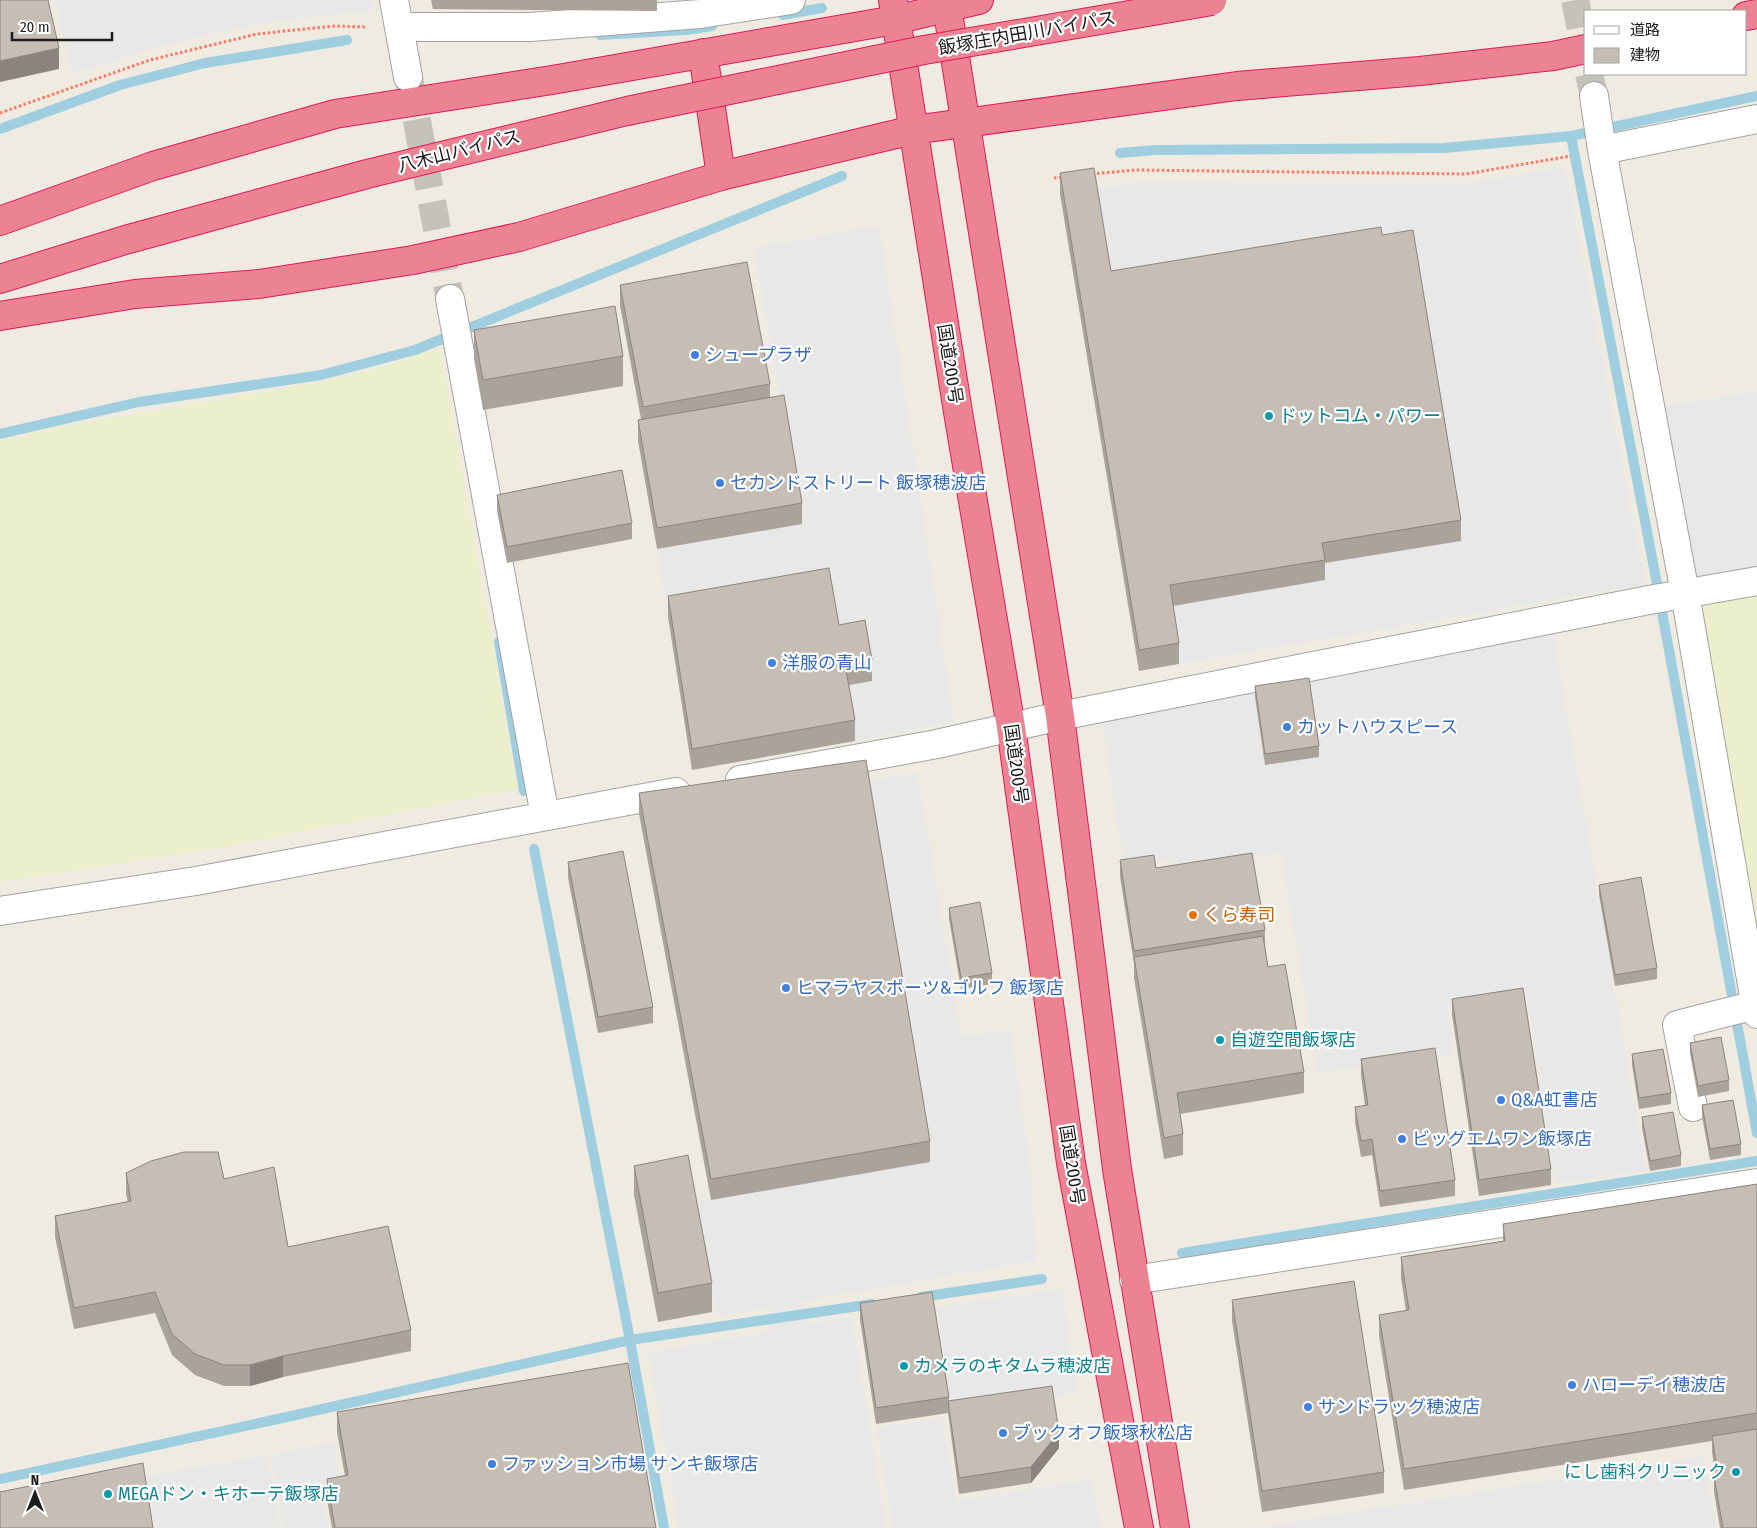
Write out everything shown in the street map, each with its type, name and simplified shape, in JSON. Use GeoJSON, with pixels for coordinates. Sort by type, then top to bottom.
{"type":"FeatureCollection","features":[{"type":"Feature","properties":{"kind":"highway"},"geometry":{"type":"LineString","coordinates":[[0,221],[153,166],[335,114],[703,54],[894,10],[979,0]]}},
{"type":"Feature","properties":{"kind":"highway","name":"飯塚庄内田川バイパス"},"geometry":{"type":"LineString","coordinates":[[924,50],[1215,1]]}},
{"type":"Feature","properties":{"kind":"highway"},"geometry":{"type":"LineString","coordinates":[[946,4],[1060,716],[1117,1169],[1175,1528]]}},
{"type":"Feature","properties":{"kind":"highway","name":"国道200号"},"geometry":{"type":"LineString","coordinates":[[894,10],[1011,727],[1070,1163],[1139,1528]]}},
{"type":"Feature","properties":{"kind":"highway"},"geometry":{"type":"LineString","coordinates":[[0,316],[135,294],[259,284],[413,260],[519,236],[721,176],[913,130],[1237,86],[1420,71],[1553,56],[1584,48]]}},
{"type":"Feature","properties":{"kind":"highway","name":"八木山バイパス"},"geometry":{"type":"LineString","coordinates":[[0,279],[125,240],[367,174],[627,111],[924,50]]}},
{"type":"Feature","properties":{"kind":"highway"},"geometry":{"type":"LineString","coordinates":[[703,54],[721,176]]}},
{"type":"Feature","properties":{"kind":"street"},"geometry":{"type":"LineString","coordinates":[[394,0],[408,77]]}},
{"type":"Feature","properties":{"kind":"street"},"geometry":{"type":"LineString","coordinates":[[399,27],[530,27],[700,14],[791,0]]}},
{"type":"Feature","properties":{"kind":"street"},"geometry":{"type":"LineString","coordinates":[[1692,1108],[1677,1025],[1744,1011],[1667,597],[1598,125],[1757,119]]}},
{"type":"Feature","properties":{"kind":"street"},"geometry":{"type":"LineString","coordinates":[[452,308],[545,816]]}},
{"type":"Feature","properties":{"kind":"street"},"geometry":{"type":"LineString","coordinates":[[0,911],[196,881],[937,744],[1060,716],[1757,581]]}},
{"type":"Feature","properties":{"kind":"street"},"geometry":{"type":"LineString","coordinates":[[1134,1280],[1757,1182]]}},
{"type":"Feature","properties":{"kind":"path"},"geometry":{"type":"LineString","coordinates":[[0,113],[150,60],[257,34],[334,26],[399,27]]}},
{"type":"Feature","properties":{"kind":"path"},"geometry":{"type":"LineString","coordinates":[[1090,175],[1135,170],[1466,174],[1567,156]]}},
{"type":"Feature","properties":{"kind":"path"},"geometry":{"type":"LineString","coordinates":[[1054,178],[1072,176]]}},
{"type":"Feature","properties":{"kind":"green space"},"geometry":{"type":"Polygon","coordinates":[[[440,348],[518,789],[219,848],[0,882],[0,441],[45,430],[319,382],[372,370],[440,348]]]}},
{"type":"Feature","properties":{"kind":"green space"},"geometry":{"type":"Polygon","coordinates":[[[1757,594],[1757,941],[1700,604],[1757,594]]]}},
{"type":"Feature","properties":{"kind":"shaded area"},"geometry":{"type":"Polygon","coordinates":[[[55,0],[370,0],[372,11],[275,21],[156,47],[72,74],[55,0]]]}},
{"type":"Feature","properties":{"kind":"shaded area"},"geometry":{"type":"Polygon","coordinates":[[[1565,167],[1645,584],[1179,664],[1170,606],[1322,564],[1461,541],[1111,292],[1094,189],[1140,182],[1467,184],[1565,167]]]}},
{"type":"Feature","properties":{"kind":"shaded area"},"geometry":{"type":"Polygon","coordinates":[[[879,225],[954,722],[855,741],[845,686],[872,681],[839,646],[829,589],[668,617],[657,549],[802,524],[754,248],[879,225]]]}},
{"type":"Feature","properties":{"kind":"shaded area"},"geometry":{"type":"Polygon","coordinates":[[[1757,391],[1757,566],[1691,578],[1660,407],[1757,391]]]}},
{"type":"Feature","properties":{"kind":"shaded area"},"geometry":{"type":"Polygon","coordinates":[[[1553,633],[1646,1171],[1555,1183],[1527,996],[1447,1008],[1453,1055],[1318,1073],[1281,853],[1171,870],[1169,858],[1124,865],[1102,721],[1553,633]]]}},
{"type":"Feature","properties":{"kind":"shaded area"},"geometry":{"type":"Polygon","coordinates":[[[917,772],[962,1037],[1010,1030],[1030,1162],[1036,1261],[802,1301],[805,1324],[852,1317],[886,1528],[679,1528],[648,1352],[772,1331],[770,1308],[717,1316],[697,1201],[930,1162],[866,781],[917,772]]]}},
{"type":"Feature","properties":{"kind":"shaded area"},"geometry":{"type":"Polygon","coordinates":[[[1062,1289],[1077,1393],[952,1411],[937,1307],[1062,1289]]]}},
{"type":"Feature","properties":{"kind":"shaded area"},"geometry":{"type":"Polygon","coordinates":[[[942,1417],[956,1501],[1092,1479],[1100,1527],[893,1528],[876,1428],[942,1417]]]}},
{"type":"Feature","properties":{"kind":"shaded area"},"geometry":{"type":"Polygon","coordinates":[[[334,1443],[343,1494],[322,1497],[328,1528],[283,1528],[270,1455],[334,1443]]]}},
{"type":"Feature","properties":{"kind":"shaded area"},"geometry":{"type":"Polygon","coordinates":[[[268,1455],[280,1528],[155,1528],[146,1476],[268,1455]]]}},
{"type":"Feature","properties":{"kind":"shaded area"},"geometry":{"type":"Polygon","coordinates":[[[1704,1456],[1716,1528],[1255,1528],[1704,1456]]]}},
{"type":"Feature","properties":{"kind":"building"},"geometry":{"type":"Polygon","coordinates":[[[0,0],[48,0],[59,48],[0,61],[0,0]]]}},
{"type":"Feature","properties":{"kind":"building","name":"ドットコム・パワー"},"geometry":{"type":"Polygon","coordinates":[[[1094,168],[1111,271],[1381,227],[1382,235],[1413,230],[1461,520],[1322,543],[1325,560],[1170,585],[1179,643],[1139,650],[1060,173],[1094,168]]]}},
{"type":"Feature","properties":{"kind":"building","name":"シュープラザ"},"geometry":{"type":"Polygon","coordinates":[[[747,262],[770,384],[643,407],[620,285],[747,262]]]}},
{"type":"Feature","properties":{"kind":"building"},"geometry":{"type":"Polygon","coordinates":[[[615,306],[623,356],[483,380],[474,330],[615,306]]]}},
{"type":"Feature","properties":{"kind":"building","name":"セカンドストリート 飯塚穂波店"},"geometry":{"type":"Polygon","coordinates":[[[784,395],[802,503],[657,528],[638,420],[784,395]]]}},
{"type":"Feature","properties":{"kind":"building"},"geometry":{"type":"Polygon","coordinates":[[[622,470],[632,523],[507,547],[497,495],[622,470]]]}},
{"type":"Feature","properties":{"kind":"building","name":"洋服の青山"},"geometry":{"type":"Polygon","coordinates":[[[829,568],[839,625],[865,620],[872,660],[845,665],[855,720],[692,749],[668,596],[829,568]]]}},
{"type":"Feature","properties":{"kind":"building","name":"カットハウスピース"},"geometry":{"type":"Polygon","coordinates":[[[1309,678],[1319,746],[1265,754],[1255,686],[1309,678]]]}},
{"type":"Feature","properties":{"kind":"building","name":"ヒマラヤスポーツ&ゴルフ 飯塚店"},"geometry":{"type":"Polygon","coordinates":[[[866,760],[930,1141],[711,1179],[639,793],[866,760]]]}},
{"type":"Feature","properties":{"kind":"building"},"geometry":{"type":"Polygon","coordinates":[[[623,851],[653,1007],[598,1017],[568,862],[623,851]]]}},
{"type":"Feature","properties":{"kind":"building","name":"くら寿司"},"geometry":{"type":"Polygon","coordinates":[[[1252,853],[1265,930],[1134,951],[1120,860],[1154,855],[1156,868],[1252,853]]]}},
{"type":"Feature","properties":{"kind":"building"},"geometry":{"type":"Polygon","coordinates":[[[1641,877],[1657,968],[1615,975],[1599,885],[1641,877]]]}},
{"type":"Feature","properties":{"kind":"building"},"geometry":{"type":"Polygon","coordinates":[[[980,902],[992,973],[961,978],[949,908],[980,902]]]}},
{"type":"Feature","properties":{"kind":"building","name":"自遊空間飯塚店"},"geometry":{"type":"Polygon","coordinates":[[[1263,936],[1268,967],[1285,964],[1304,1072],[1177,1093],[1183,1134],[1164,1138],[1134,957],[1263,936]]]}},
{"type":"Feature","properties":{"kind":"building","name":"Q&A虹書店"},"geometry":{"type":"Polygon","coordinates":[[[1523,988],[1551,1169],[1479,1180],[1452,999],[1523,988]]]}},
{"type":"Feature","properties":{"kind":"building"},"geometry":{"type":"Polygon","coordinates":[[[1721,1037],[1729,1080],[1698,1086],[1690,1043],[1721,1037]]]}},
{"type":"Feature","properties":{"kind":"building","name":"ビッグエムワン飯塚店"},"geometry":{"type":"Polygon","coordinates":[[[1435,1048],[1455,1180],[1380,1191],[1372,1139],[1361,1141],[1355,1107],[1368,1105],[1361,1059],[1435,1048]]]}},
{"type":"Feature","properties":{"kind":"building"},"geometry":{"type":"Polygon","coordinates":[[[1663,1049],[1671,1093],[1639,1098],[1632,1054],[1663,1049]]]}},
{"type":"Feature","properties":{"kind":"building"},"geometry":{"type":"Polygon","coordinates":[[[1733,1100],[1741,1144],[1710,1149],[1702,1105],[1733,1100]]]}},
{"type":"Feature","properties":{"kind":"building"},"geometry":{"type":"Polygon","coordinates":[[[1673,1112],[1681,1155],[1650,1161],[1642,1117],[1673,1112]]]}},
{"type":"Feature","properties":{"kind":"building"},"geometry":{"type":"Polygon","coordinates":[[[184,1152],[218,1152],[224,1179],[274,1167],[288,1247],[388,1226],[411,1330],[283,1356],[250,1365],[224,1365],[195,1354],[172,1334],[155,1292],[74,1308],[55,1216],[131,1201],[126,1173],[151,1161],[184,1152]]]}},
{"type":"Feature","properties":{"kind":"building"},"geometry":{"type":"Polygon","coordinates":[[[688,1155],[712,1283],[658,1293],[634,1166],[688,1155]]]}},
{"type":"Feature","properties":{"kind":"building","name":"ハローデイ穂波店"},"geometry":{"type":"Polygon","coordinates":[[[1757,1184],[1757,1413],[1404,1469],[1379,1315],[1409,1310],[1401,1257],[1505,1241],[1503,1224],[1757,1184]]]}},
{"type":"Feature","properties":{"kind":"building","name":"サンドラッグ穂波店"},"geometry":{"type":"Polygon","coordinates":[[[1354,1281],[1384,1472],[1262,1491],[1232,1300],[1354,1281]]]}},
{"type":"Feature","properties":{"kind":"building","name":"カメラのキタムラ穂波店"},"geometry":{"type":"Polygon","coordinates":[[[932,1292],[949,1397],[876,1408],[860,1303],[932,1292]]]}},
{"type":"Feature","properties":{"kind":"building","name":"ファッション市場 サンキ飯塚店"},"geometry":{"type":"Polygon","coordinates":[[[628,1363],[656,1528],[335,1528],[327,1479],[348,1475],[337,1412],[628,1363]]]}},
{"type":"Feature","properties":{"kind":"building","name":"ブックオフ飯塚秋松店"},"geometry":{"type":"Polygon","coordinates":[[[1052,1386],[1059,1432],[1031,1467],[959,1478],[948,1401],[1052,1386]]]}},
{"type":"Feature","properties":{"kind":"building","name":"にし歯科クリニック"},"geometry":{"type":"Polygon","coordinates":[[[1757,1429],[1757,1528],[1723,1528],[1714,1476],[1718,1475],[1712,1436],[1757,1429]]]}},
{"type":"Feature","properties":{"kind":"building","name":"MEGAドン・キホーテ飯塚店"},"geometry":{"type":"Polygon","coordinates":[[[143,1463],[153,1528],[0,1528],[0,1492],[143,1463]]]}},
{"type":"Feature","properties":{"kind":"waterway"},"geometry":{"type":"LineString","coordinates":[[783,15],[822,8]]}},
{"type":"Feature","properties":{"kind":"waterway"},"geometry":{"type":"LineString","coordinates":[[600,35],[686,30],[712,26]]}},
{"type":"Feature","properties":{"kind":"waterway"},"geometry":{"type":"LineString","coordinates":[[0,129],[120,85],[205,63],[347,40]]}},
{"type":"Feature","properties":{"kind":"waterway"},"geometry":{"type":"LineString","coordinates":[[1120,153],[1155,150],[1444,148],[1571,136],[1757,96]]}},
{"type":"Feature","properties":{"kind":"waterway"},"geometry":{"type":"LineString","coordinates":[[1571,136],[1654,568],[1757,1133]]}},
{"type":"Feature","properties":{"kind":"waterway"},"geometry":{"type":"LineString","coordinates":[[0,434],[139,402],[321,375],[415,350],[842,176]]}},
{"type":"Feature","properties":{"kind":"waterway"},"geometry":{"type":"LineString","coordinates":[[499,642],[524,791]]}},
{"type":"Feature","properties":{"kind":"waterway"},"geometry":{"type":"LineString","coordinates":[[0,1479],[630,1340],[534,849]]}},
{"type":"Feature","properties":{"kind":"waterway"},"geometry":{"type":"LineString","coordinates":[[1182,1253],[1757,1161]]}},
{"type":"Feature","properties":{"kind":"waterway"},"geometry":{"type":"LineString","coordinates":[[921,1297],[1042,1279]]}},
{"type":"Feature","properties":{"kind":"waterway"},"geometry":{"type":"LineString","coordinates":[[664,1528],[630,1340],[872,1304]]}},
{"type":"Feature","properties":{"kind":"tunnel"},"geometry":{"type":"LineString","coordinates":[[1575,0],[1584,45]]}},
{"type":"Feature","properties":{"kind":"tunnel"},"geometry":{"type":"LineString","coordinates":[[1589,75],[1594,96]]}},
{"type":"Feature","properties":{"kind":"tunnel"},"geometry":{"type":"LineString","coordinates":[[409,78],[450,299]]}},
{"type":"Feature","properties":{"kind":"place","name":"シュープラザ"},"geometry":{"type":"Point","coordinates":[695,355]}},
{"type":"Feature","properties":{"kind":"place","name":"ドットコム・パワー"},"geometry":{"type":"Point","coordinates":[1269,416]}},
{"type":"Feature","properties":{"kind":"place","name":"セカンドストリート 飯塚穂波店"},"geometry":{"type":"Point","coordinates":[720,483]}},
{"type":"Feature","properties":{"kind":"place","name":"洋服の青山"},"geometry":{"type":"Point","coordinates":[772,663]}},
{"type":"Feature","properties":{"kind":"place","name":"カットハウスピース"},"geometry":{"type":"Point","coordinates":[1287,727]}},
{"type":"Feature","properties":{"kind":"place","name":"くら寿司"},"geometry":{"type":"Point","coordinates":[1193,915]}},
{"type":"Feature","properties":{"kind":"place","name":"ヒマラヤスポーツ&ゴルフ 飯塚店"},"geometry":{"type":"Point","coordinates":[786,988]}},
{"type":"Feature","properties":{"kind":"place","name":"自遊空間飯塚店"},"geometry":{"type":"Point","coordinates":[1220,1040]}},
{"type":"Feature","properties":{"kind":"place","name":"Q&A虹書店"},"geometry":{"type":"Point","coordinates":[1501,1100]}},
{"type":"Feature","properties":{"kind":"place","name":"ビッグエムワン飯塚店"},"geometry":{"type":"Point","coordinates":[1402,1139]}},
{"type":"Feature","properties":{"kind":"place","name":"カメラのキタムラ穂波店"},"geometry":{"type":"Point","coordinates":[904,1366]}},
{"type":"Feature","properties":{"kind":"place","name":"ハローデイ穂波店"},"geometry":{"type":"Point","coordinates":[1572,1385]}},
{"type":"Feature","properties":{"kind":"place","name":"サンドラッグ穂波店"},"geometry":{"type":"Point","coordinates":[1308,1407]}},
{"type":"Feature","properties":{"kind":"place","name":"ブックオフ飯塚秋松店"},"geometry":{"type":"Point","coordinates":[1003,1433]}},
{"type":"Feature","properties":{"kind":"place","name":"ファッション市場 サンキ飯塚店"},"geometry":{"type":"Point","coordinates":[492,1464]}},
{"type":"Feature","properties":{"kind":"place","name":"にし歯科クリニック"},"geometry":{"type":"Point","coordinates":[1736,1472]}},
{"type":"Feature","properties":{"kind":"place","name":"MEGAドン・キホーテ飯塚店"},"geometry":{"type":"Point","coordinates":[108,1494]}}]}
